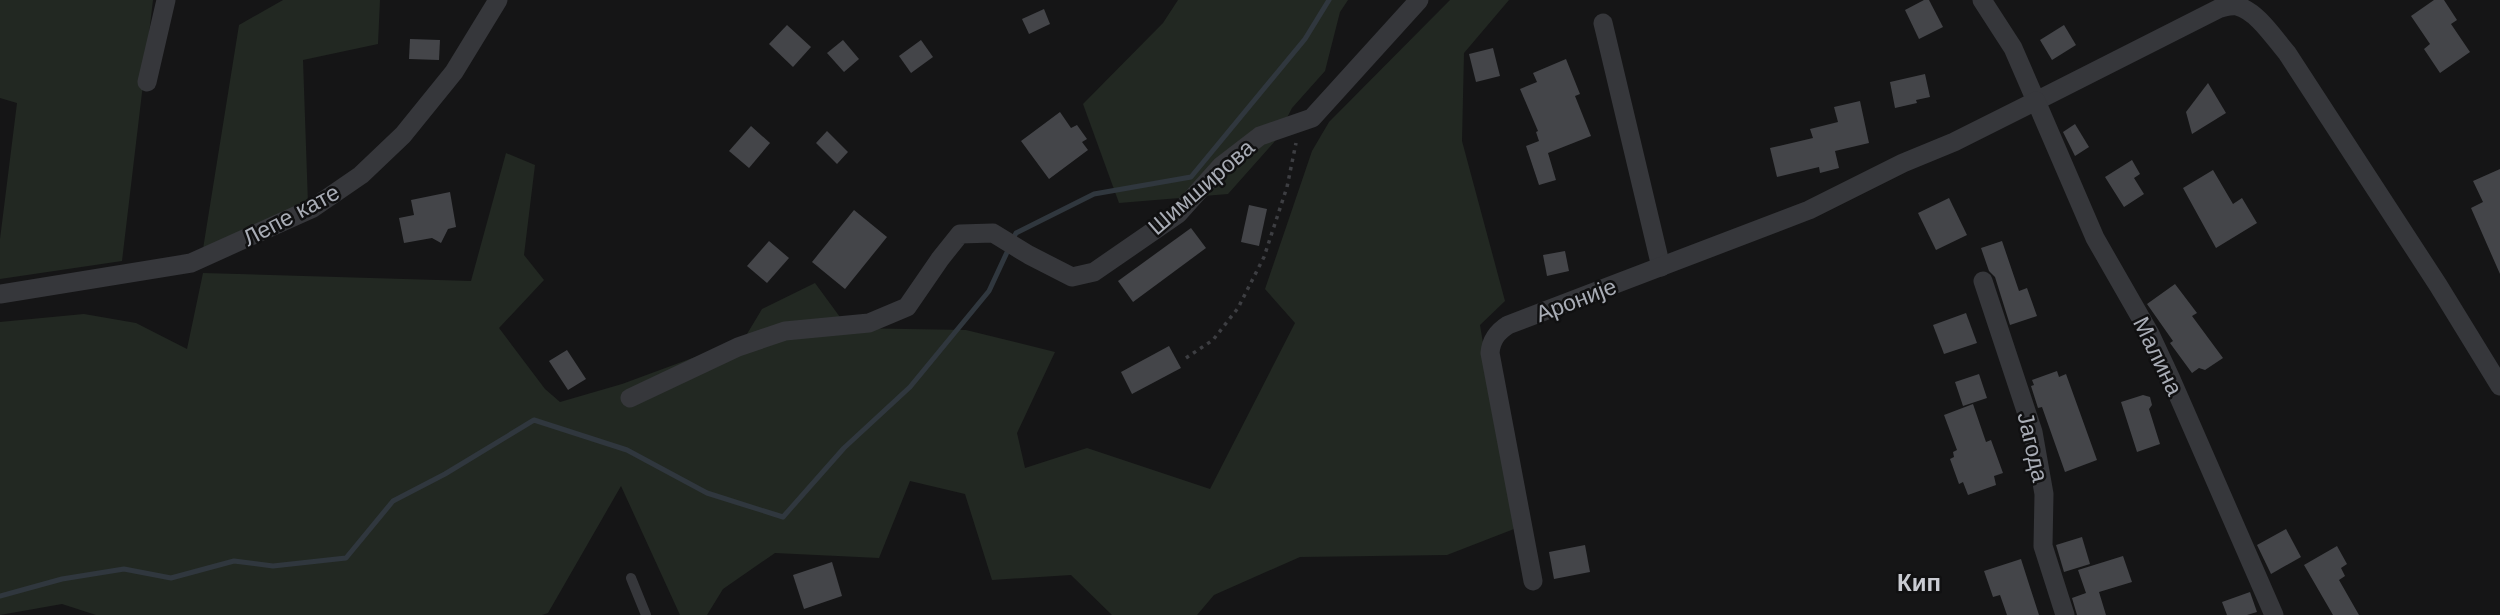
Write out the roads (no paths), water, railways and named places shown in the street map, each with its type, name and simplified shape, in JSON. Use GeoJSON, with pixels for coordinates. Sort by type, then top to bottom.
{"type":"FeatureCollection","features":[{"type":"Feature","properties":{"kind":"street"},"geometry":{"type":"LineString","coordinates":[[147,82],[166,0]]}},
{"type":"Feature","properties":{"kind":"street","name":"Лепе кате"},"geometry":{"type":"LineString","coordinates":[[0,295],[191,263],[313,208],[361,175],[403,135],[454,72],[498,0]]}},
{"type":"Feature","properties":{"kind":"street","name":"Шимширова"},"geometry":{"type":"LineString","coordinates":[[630,398],[738,347],[785,331],[869,323],[907,307],[960,234],[993,233],[1072,277],[1094,272],[1178,214],[1222,166],[1260,136],[1312,118],[1419,0]]}},
{"type":"Feature","properties":{"kind":"street","name":"Малина"},"geometry":{"type":"LineString","coordinates":[[1982,0],[2012,48],[2095,239],[2150,334],[2274,615]]}},
{"type":"Feature","properties":{"kind":"street"},"geometry":{"type":"LineString","coordinates":[[1604,23],[1661,267],[1809,209],[2036,101],[2220,8],[2248,8],[2287,53],[2438,285],[2500,386]]}},
{"type":"Feature","properties":{"kind":"street","name":"Ароније"},"geometry":{"type":"LineString","coordinates":[[1533,581],[1489,353],[1492,341],[1508,325],[1661,267]]}},
{"type":"Feature","properties":{"kind":"street","name":"Јагода"},"geometry":{"type":"LineString","coordinates":[[1983,281],[2033,432],[2044,494],[2043,546],[2065,615]]}},
{"type":"Feature","properties":{"kind":"lane"},"geometry":{"type":"LineString","coordinates":[[631,578],[646,615]]}},
{"type":"Feature","properties":{"kind":"waterway"},"geometry":{"type":"LineString","coordinates":[[1013,239],[1016,233],[1094,194],[1191,177],[1305,39],[1329,0]]}},
{"type":"Feature","properties":{"kind":"waterway"},"geometry":{"type":"LineString","coordinates":[[0,596],[62,579],[124,569],[171,578],[234,561],[273,566],[346,558],[393,501],[445,474],[534,420],[627,450],[707,493],[783,517],[844,448],[910,387],[989,291],[1009,248]]}},
{"type":"Feature","properties":{"kind":"district","name":"Кип"},"geometry":{"type":"Point","coordinates":[1919,583]}}]}
